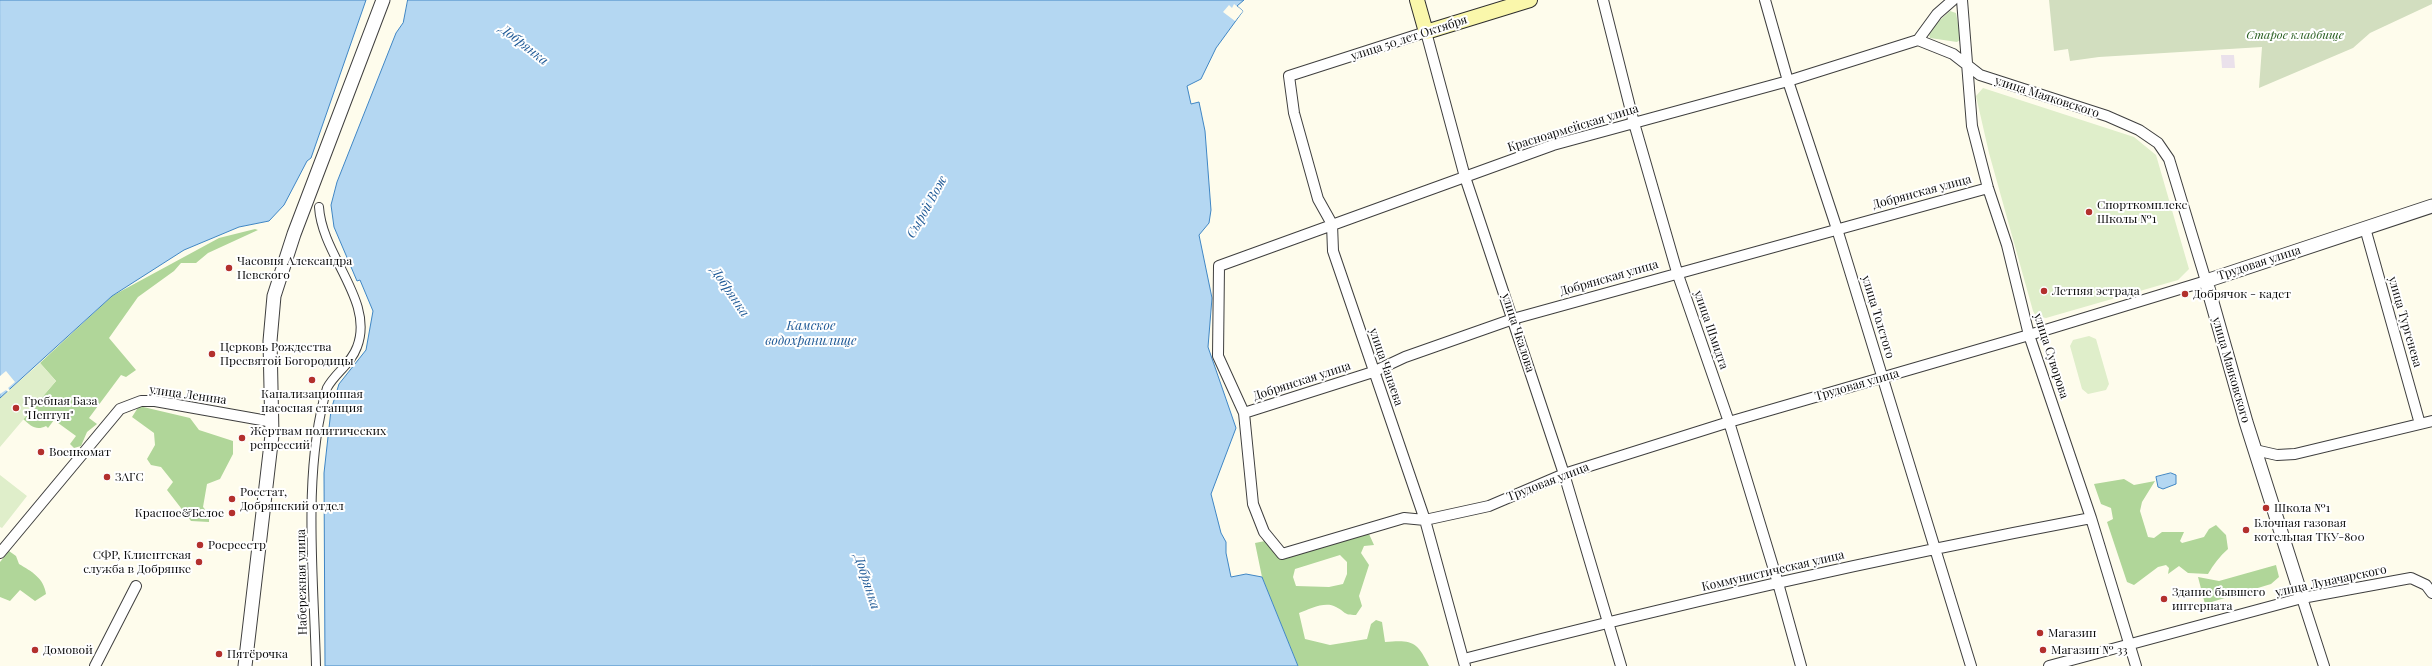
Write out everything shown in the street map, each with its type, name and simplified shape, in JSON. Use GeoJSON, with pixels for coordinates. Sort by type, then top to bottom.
{"type":"FeatureCollection","features":[{"type":"Feature","properties":{"kind":"main road","name":"улица Чкалова"},"geometry":{"type":"LineString","coordinates":[[1416,0],[1426,32]]}},
{"type":"Feature","properties":{"kind":"main road","name":"улица 50 лет Октября"},"geometry":{"type":"LineString","coordinates":[[1426,32],[1530,0]]}},
{"type":"Feature","properties":{"kind":"street"},"geometry":{"type":"LineString","coordinates":[[245,666],[273,422],[270,319],[276,288],[294,234],[383,0]]}},
{"type":"Feature","properties":{"kind":"street","name":"улица Шмидта"},"geometry":{"type":"LineString","coordinates":[[1603,0],[1634,123],[1677,272],[1729,422],[1778,583],[1801,666]]}},
{"type":"Feature","properties":{"kind":"street","name":"улица Толстого"},"geometry":{"type":"LineString","coordinates":[[1765,0],[1788,81],[1837,229],[1971,666]]}},
{"type":"Feature","properties":{"kind":"street"},"geometry":{"type":"LineString","coordinates":[[1918,40],[1937,14],[1953,0]]}},
{"type":"Feature","properties":{"kind":"street","name":"улица Суворова"},"geometry":{"type":"LineString","coordinates":[[1962,0],[1972,126],[1988,188],[2007,245],[2029,335],[2091,518],[2136,666]]}},
{"type":"Feature","properties":{"kind":"street","name":"улица 50 лет Октября"},"geometry":{"type":"LineString","coordinates":[[1289,76],[1426,32]]}},
{"type":"Feature","properties":{"kind":"street","name":"улица Чкалова"},"geometry":{"type":"LineString","coordinates":[[1426,32],[1465,177],[1564,474],[1621,666]]}},
{"type":"Feature","properties":{"kind":"street","name":"Красноармейская улица"},"geometry":{"type":"LineString","coordinates":[[1244,413],[1218,356],[1219,266],[1553,145],[1788,81],[1918,40]]}},
{"type":"Feature","properties":{"kind":"street","name":"улица Маяковского"},"geometry":{"type":"LineString","coordinates":[[1918,40],[1944,49],[1968,68],[1996,81],[2126,124],[2158,143],[2169,159],[2255,450],[2324,666]]}},
{"type":"Feature","properties":{"kind":"street","name":"улица Чапаева"},"geometry":{"type":"LineString","coordinates":[[1289,76],[1294,113],[1318,198],[1332,224],[1333,251],[1373,372],[1425,520],[1464,663]]}},
{"type":"Feature","properties":{"kind":"street","name":"Добрянская улица"},"geometry":{"type":"LineString","coordinates":[[1244,413],[1373,372],[1405,357],[1513,319],[1677,272],[1988,188]]}},
{"type":"Feature","properties":{"kind":"street","name":"Трудовая улица"},"geometry":{"type":"LineString","coordinates":[[1244,413],[1253,504],[1264,532],[1282,554],[1404,518],[1425,520],[1489,506],[1564,474],[1729,422],[2029,335],[2206,281],[2432,206]]}},
{"type":"Feature","properties":{"kind":"street","name":"Набережная улица"},"geometry":{"type":"LineString","coordinates":[[316,666],[312,495],[314,456],[327,388],[331,380],[354,354],[361,328],[358,306],[324,234],[319,207]]}},
{"type":"Feature","properties":{"kind":"street","name":"улица Тургенева"},"geometry":{"type":"LineString","coordinates":[[2366,228],[2420,424]]}},
{"type":"Feature","properties":{"kind":"street","name":"улица Ленина"},"geometry":{"type":"LineString","coordinates":[[0,553],[120,409],[141,401],[155,401],[273,422]]}},
{"type":"Feature","properties":{"kind":"street"},"geometry":{"type":"LineString","coordinates":[[2255,450],[2277,454],[2295,454],[2432,421]]}},
{"type":"Feature","properties":{"kind":"street","name":"Коммунистическая улица"},"geometry":{"type":"LineString","coordinates":[[1464,663],[1608,622],[1936,548],[2091,518]]}},
{"type":"Feature","properties":{"kind":"street","name":"улица Луначарского"},"geometry":{"type":"LineString","coordinates":[[2049,666],[2302,598],[2411,578],[2426,585],[2432,593]]}},
{"type":"Feature","properties":{"kind":"street"},"geometry":{"type":"LineString","coordinates":[[94,666],[136,586]]}},
{"type":"Feature","properties":{"kind":"shaded area"},"geometry":{"type":"Polygon","coordinates":[[[2221,55],[2234,55],[2235,68],[2222,68],[2221,55]]]}},
{"type":"Feature","properties":{"kind":"green space","name":"Старое кладбище"},"geometry":{"type":"Polygon","coordinates":[[[2049,0],[2432,0],[2432,4],[2370,33],[2353,48],[2259,88],[2262,47],[2099,57],[2070,61],[2068,49],[2054,51],[2049,0]]]}},
{"type":"Feature","properties":{"kind":"green space"},"geometry":{"type":"Polygon","coordinates":[[[1950,11],[1956,13],[1961,39],[1957,42],[1930,38],[1928,31],[1950,11]]]}},
{"type":"Feature","properties":{"kind":"green space","name":"Спорткомплекс Школы №1"},"geometry":{"type":"Polygon","coordinates":[[[1983,88],[2134,137],[2156,155],[2189,269],[2178,280],[2046,318],[2036,316],[2033,311],[1989,153],[1976,96],[1983,88]]]}},
{"type":"Feature","properties":{"kind":"green space"},"geometry":{"type":"Polygon","coordinates":[[[255,229],[258,230],[208,253],[196,263],[181,263],[174,271],[138,297],[109,338],[136,370],[126,377],[121,375],[89,418],[97,424],[87,432],[81,446],[74,448],[70,444],[76,436],[54,420],[48,428],[46,426],[36,428],[31,426],[23,419],[56,381],[40,363],[112,296],[219,238],[255,229]]]}},
{"type":"Feature","properties":{"kind":"green space"},"geometry":{"type":"Polygon","coordinates":[[[2089,336],[2096,339],[2109,384],[2106,390],[2088,394],[2082,389],[2070,346],[2073,340],[2089,336]]]}},
{"type":"Feature","properties":{"kind":"green space","name":"Гребная База \"Нептун\""},"geometry":{"type":"Polygon","coordinates":[[[40,363],[56,381],[0,447],[0,398],[40,363]]]}},
{"type":"Feature","properties":{"kind":"green space"},"geometry":{"type":"Polygon","coordinates":[[[139,406],[190,418],[199,430],[233,441],[233,454],[220,479],[207,484],[203,507],[209,514],[209,522],[191,521],[167,490],[173,482],[161,467],[151,465],[147,459],[155,445],[154,433],[132,417],[139,406]]]}},
{"type":"Feature","properties":{"kind":"green space"},"geometry":{"type":"Polygon","coordinates":[[[0,475],[27,496],[2,528],[0,527],[0,475]]]}},
{"type":"Feature","properties":{"kind":"green space"},"geometry":{"type":"Polygon","coordinates":[[[2124,479],[2134,485],[2155,481],[2142,502],[2140,511],[2148,537],[2154,538],[2162,532],[2184,532],[2180,541],[2182,543],[2204,537],[2209,529],[2216,525],[2226,535],[2228,549],[2212,567],[2208,574],[2188,573],[2179,566],[2168,574],[2169,568],[2166,565],[2158,567],[2134,585],[2127,582],[2107,522],[2113,519],[2111,508],[2101,504],[2094,484],[2124,479]]]}},
{"type":"Feature","properties":{"kind":"green space"},"geometry":{"type":"Polygon","coordinates":[[[1369,534],[1374,545],[1364,546],[1361,553],[1369,565],[1359,596],[1362,606],[1356,615],[1347,614],[1332,605],[1322,605],[1299,613],[1305,639],[1330,645],[1367,639],[1371,624],[1376,620],[1382,622],[1385,642],[1402,641],[1413,644],[1421,651],[1429,666],[1298,666],[1262,577],[1255,543],[1265,541],[1281,559],[1341,540],[1369,534]],[[1340,555],[1295,569],[1293,577],[1296,586],[1329,587],[1343,584],[1347,574],[1347,562],[1340,555]]]}},
{"type":"Feature","properties":{"kind":"green space"},"geometry":{"type":"Polygon","coordinates":[[[9,551],[16,556],[19,564],[40,579],[45,588],[46,594],[35,601],[20,590],[10,601],[0,597],[0,562],[9,551]]]}},
{"type":"Feature","properties":{"kind":"green space"},"geometry":{"type":"Polygon","coordinates":[[[2276,565],[2279,577],[2271,584],[2205,604],[2198,577],[2219,581],[2276,565]]]}},
{"type":"Feature","properties":{"kind":"water"},"geometry":{"type":"Polygon","coordinates":[[[0,0],[366,0],[311,158],[307,161],[284,205],[269,221],[239,227],[184,250],[112,296],[0,398],[0,0]]]}},
{"type":"Feature","properties":{"kind":"water","name":"Камское водохранилище"},"geometry":{"type":"Polygon","coordinates":[[[408,0],[1244,0],[1237,6],[1243,11],[1216,48],[1201,79],[1187,86],[1191,104],[1199,102],[1205,131],[1211,210],[1209,223],[1199,235],[1212,298],[1208,347],[1236,428],[1211,494],[1221,533],[1226,542],[1226,553],[1231,577],[1246,574],[1262,577],[1298,666],[325,666],[324,473],[331,410],[339,384],[366,350],[373,311],[360,280],[357,281],[334,227],[331,205],[337,182],[396,33],[403,23],[408,0]]]}},
{"type":"Feature","properties":{"kind":"water"},"geometry":{"type":"Polygon","coordinates":[[[2171,473],[2176,475],[2176,484],[2163,489],[2158,487],[2156,477],[2171,473]]]}},
{"type":"Feature","properties":{"kind":"pier"},"geometry":{"type":"Polygon","coordinates":[[[1234,4],[1243,11],[1235,21],[1223,12],[1229,5],[1232,8],[1234,4]]]}},
{"type":"Feature","properties":{"kind":"pier"},"geometry":{"type":"Polygon","coordinates":[[[6,371],[15,382],[8,388],[10,390],[8,392],[6,390],[0,394],[0,376],[6,371]]]}},
{"type":"Feature","properties":{"kind":"place","name":"Спорткомплекс Школы №1"},"geometry":{"type":"Point","coordinates":[2089,212]}},
{"type":"Feature","properties":{"kind":"place","name":"Часовня Александра Невского"},"geometry":{"type":"Point","coordinates":[229,268]}},
{"type":"Feature","properties":{"kind":"place","name":"Летняя эстрада"},"geometry":{"type":"Point","coordinates":[2044,291]}},
{"type":"Feature","properties":{"kind":"place","name":"Добрячок - кадет"},"geometry":{"type":"Point","coordinates":[2185,294]}},
{"type":"Feature","properties":{"kind":"place","name":"Церковь Рождества Пресвятой Богородицы"},"geometry":{"type":"Point","coordinates":[212,354]}},
{"type":"Feature","properties":{"kind":"place","name":"Канализационная насосная станция"},"geometry":{"type":"Point","coordinates":[312,380]}},
{"type":"Feature","properties":{"kind":"place","name":"Гребная База \"Нептун\""},"geometry":{"type":"Point","coordinates":[16,408]}},
{"type":"Feature","properties":{"kind":"place","name":"Жертвам политических репрессий"},"geometry":{"type":"Point","coordinates":[242,438]}},
{"type":"Feature","properties":{"kind":"place","name":"Военкомат"},"geometry":{"type":"Point","coordinates":[41,452]}},
{"type":"Feature","properties":{"kind":"place","name":"ЗАГС"},"geometry":{"type":"Point","coordinates":[107,477]}},
{"type":"Feature","properties":{"kind":"place","name":"Росстат, Добрянский отдел"},"geometry":{"type":"Point","coordinates":[232,499]}},
{"type":"Feature","properties":{"kind":"place","name":"Школа №1"},"geometry":{"type":"Point","coordinates":[2266,508]}},
{"type":"Feature","properties":{"kind":"place","name":"Красное&Белое"},"geometry":{"type":"Point","coordinates":[232,513]}},
{"type":"Feature","properties":{"kind":"place","name":"Блочная газовая котельная ТКУ-800"},"geometry":{"type":"Point","coordinates":[2246,530]}},
{"type":"Feature","properties":{"kind":"place","name":"Росреестр"},"geometry":{"type":"Point","coordinates":[200,545]}},
{"type":"Feature","properties":{"kind":"place","name":"СФР, Клиентская служба в Добрянке"},"geometry":{"type":"Point","coordinates":[199,562]}},
{"type":"Feature","properties":{"kind":"place","name":"Здание бывшего интерната"},"geometry":{"type":"Point","coordinates":[2164,599]}},
{"type":"Feature","properties":{"kind":"place","name":"Магазин"},"geometry":{"type":"Point","coordinates":[2040,633]}},
{"type":"Feature","properties":{"kind":"place","name":"Домовой"},"geometry":{"type":"Point","coordinates":[35,650]}},
{"type":"Feature","properties":{"kind":"place","name":"Магазин № 33"},"geometry":{"type":"Point","coordinates":[2043,650]}},
{"type":"Feature","properties":{"kind":"place","name":"Пятёрочка"},"geometry":{"type":"Point","coordinates":[219,654]}},
{"type":"Feature","properties":{"kind":"water label","name":"Добрянка"},"geometry":{"type":"Point","coordinates":[524,45]}},
{"type":"Feature","properties":{"kind":"water label","name":"Сырой Вож"},"geometry":{"type":"Point","coordinates":[927,207]}},
{"type":"Feature","properties":{"kind":"water label","name":"Добрянка"},"geometry":{"type":"Point","coordinates":[730,292]}},
{"type":"Feature","properties":{"kind":"water label","name":"Добрянка"},"geometry":{"type":"Point","coordinates":[867,582]}}]}
